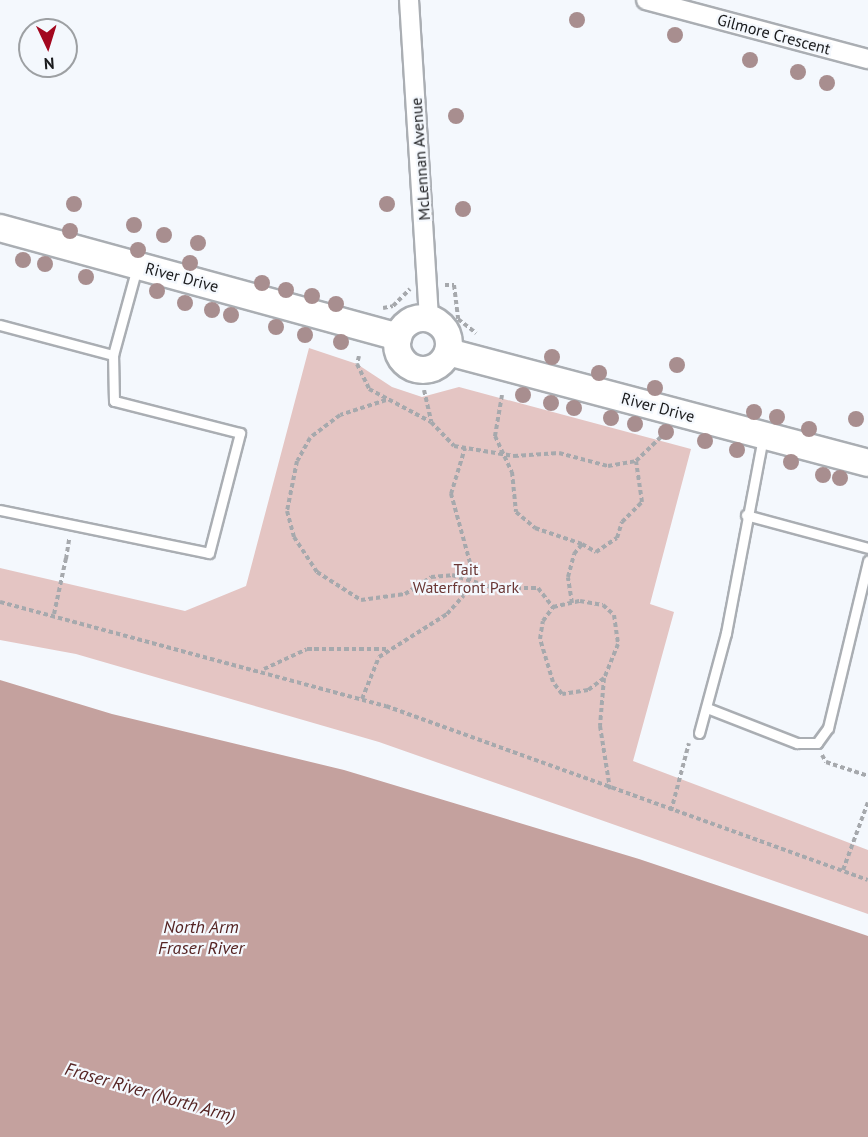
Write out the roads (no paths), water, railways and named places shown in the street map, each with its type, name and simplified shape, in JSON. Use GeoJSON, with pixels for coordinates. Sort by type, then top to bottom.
{"type":"FeatureCollection","features":[{"type":"Feature","properties":{"kind":"street","name":"McLennan Avenue"},"geometry":{"type":"LineString","coordinates":[[410,0],[429,319]]}},
{"type":"Feature","properties":{"kind":"street","name":"Gilmore Crescent"},"geometry":{"type":"LineString","coordinates":[[646,0],[868,59]]}},
{"type":"Feature","properties":{"kind":"street","name":"River Drive"},"geometry":{"type":"LineString","coordinates":[[0,228],[398,337]]}},
{"type":"Feature","properties":{"kind":"street"},"geometry":{"type":"LineString","coordinates":[[429,319],[447,335],[448,352],[437,366],[420,370],[399,356],[398,337],[412,321],[429,319]]}},
{"type":"Feature","properties":{"kind":"street","name":"River Drive"},"geometry":{"type":"LineString","coordinates":[[448,352],[868,462]]}},
{"type":"Feature","properties":{"kind":"lane"},"geometry":{"type":"LineString","coordinates":[[0,510],[209,552],[240,433],[114,401],[113,355],[137,264]]}},
{"type":"Feature","properties":{"kind":"lane"},"geometry":{"type":"LineString","coordinates":[[0,325],[113,355]]}},
{"type":"Feature","properties":{"kind":"lane"},"geometry":{"type":"LineString","coordinates":[[699,733],[707,708],[764,435]]}},
{"type":"Feature","properties":{"kind":"lane"},"geometry":{"type":"LineString","coordinates":[[746,515],[868,548]]}},
{"type":"Feature","properties":{"kind":"lane"},"geometry":{"type":"LineString","coordinates":[[707,708],[797,743],[817,743],[828,728],[868,561]]}},
{"type":"Feature","properties":{"kind":"water","name":"North Arm Fraser River"},"geometry":{"type":"Polygon","coordinates":[[[0,680],[112,714],[344,770],[639,859],[868,936],[868,1137],[0,1137],[0,680]]]}},
{"type":"Feature","properties":{"kind":"park label","name":"Tait Waterfront Park"},"geometry":{"type":"Point","coordinates":[466,578]}},
{"type":"Feature","properties":{"kind":"water label","name":"Fraser River (North Arm)"},"geometry":{"type":"Point","coordinates":[150,1093]}}]}
